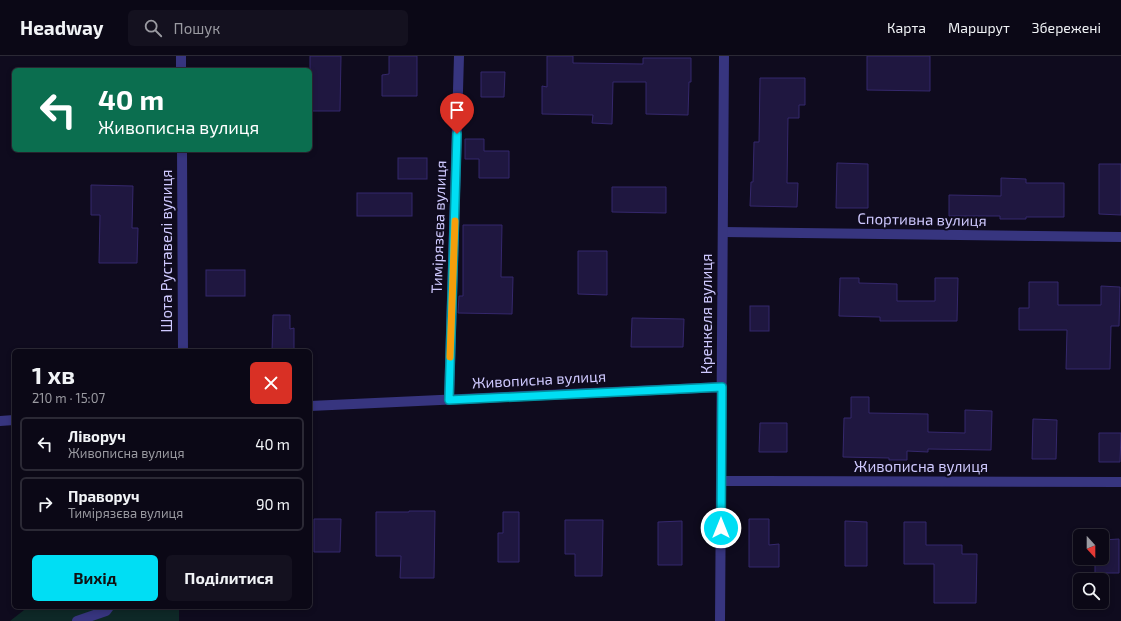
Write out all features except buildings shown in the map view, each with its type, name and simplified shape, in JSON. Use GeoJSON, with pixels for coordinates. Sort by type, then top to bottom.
{"type":"FeatureCollection","features":[{"type":"Feature","properties":{"kind":"street"},"geometry":{"type":"LineString","coordinates":[[181,56],[181,68]]}},
{"type":"Feature","properties":{"kind":"street","name":"Тимірязєва вулиця"},"geometry":{"type":"LineString","coordinates":[[449,400],[459,56]]}},
{"type":"Feature","properties":{"kind":"street","name":"Кренкеля вулиця"},"geometry":{"type":"LineString","coordinates":[[720,621],[724,56]]}},
{"type":"Feature","properties":{"kind":"street","name":"Шота Руставелі вулиця"},"geometry":{"type":"LineString","coordinates":[[182,152],[183,349]]}},
{"type":"Feature","properties":{"kind":"street","name":"Спортивна вулиця"},"geometry":{"type":"LineString","coordinates":[[723,232],[1121,237]]}},
{"type":"Feature","properties":{"kind":"street","name":"Живописна вулиця"},"geometry":{"type":"LineString","coordinates":[[312,406],[722,387]]}},
{"type":"Feature","properties":{"kind":"street"},"geometry":{"type":"LineString","coordinates":[[0,421],[12,420]]}},
{"type":"Feature","properties":{"kind":"street","name":"Живописна вулиця"},"geometry":{"type":"LineString","coordinates":[[721,482],[1121,482]]}},
{"type":"Feature","properties":{"kind":"street"},"geometry":{"type":"LineString","coordinates":[[77,621],[107,613]]}},
{"type":"Feature","properties":{"kind":"green space"},"geometry":{"type":"Polygon","coordinates":[[[25,609],[179,609],[179,621],[10,621],[25,609]]]}},
{"type":"Feature","properties":{"kind":"slow traffic"},"geometry":{"type":"LineString","coordinates":[[450,357],[455,221]]}},
{"type":"Feature","properties":{"kind":"route"},"geometry":{"type":"LineString","coordinates":[[457,134],[449,400],[722,387],[721,528]]}}]}
